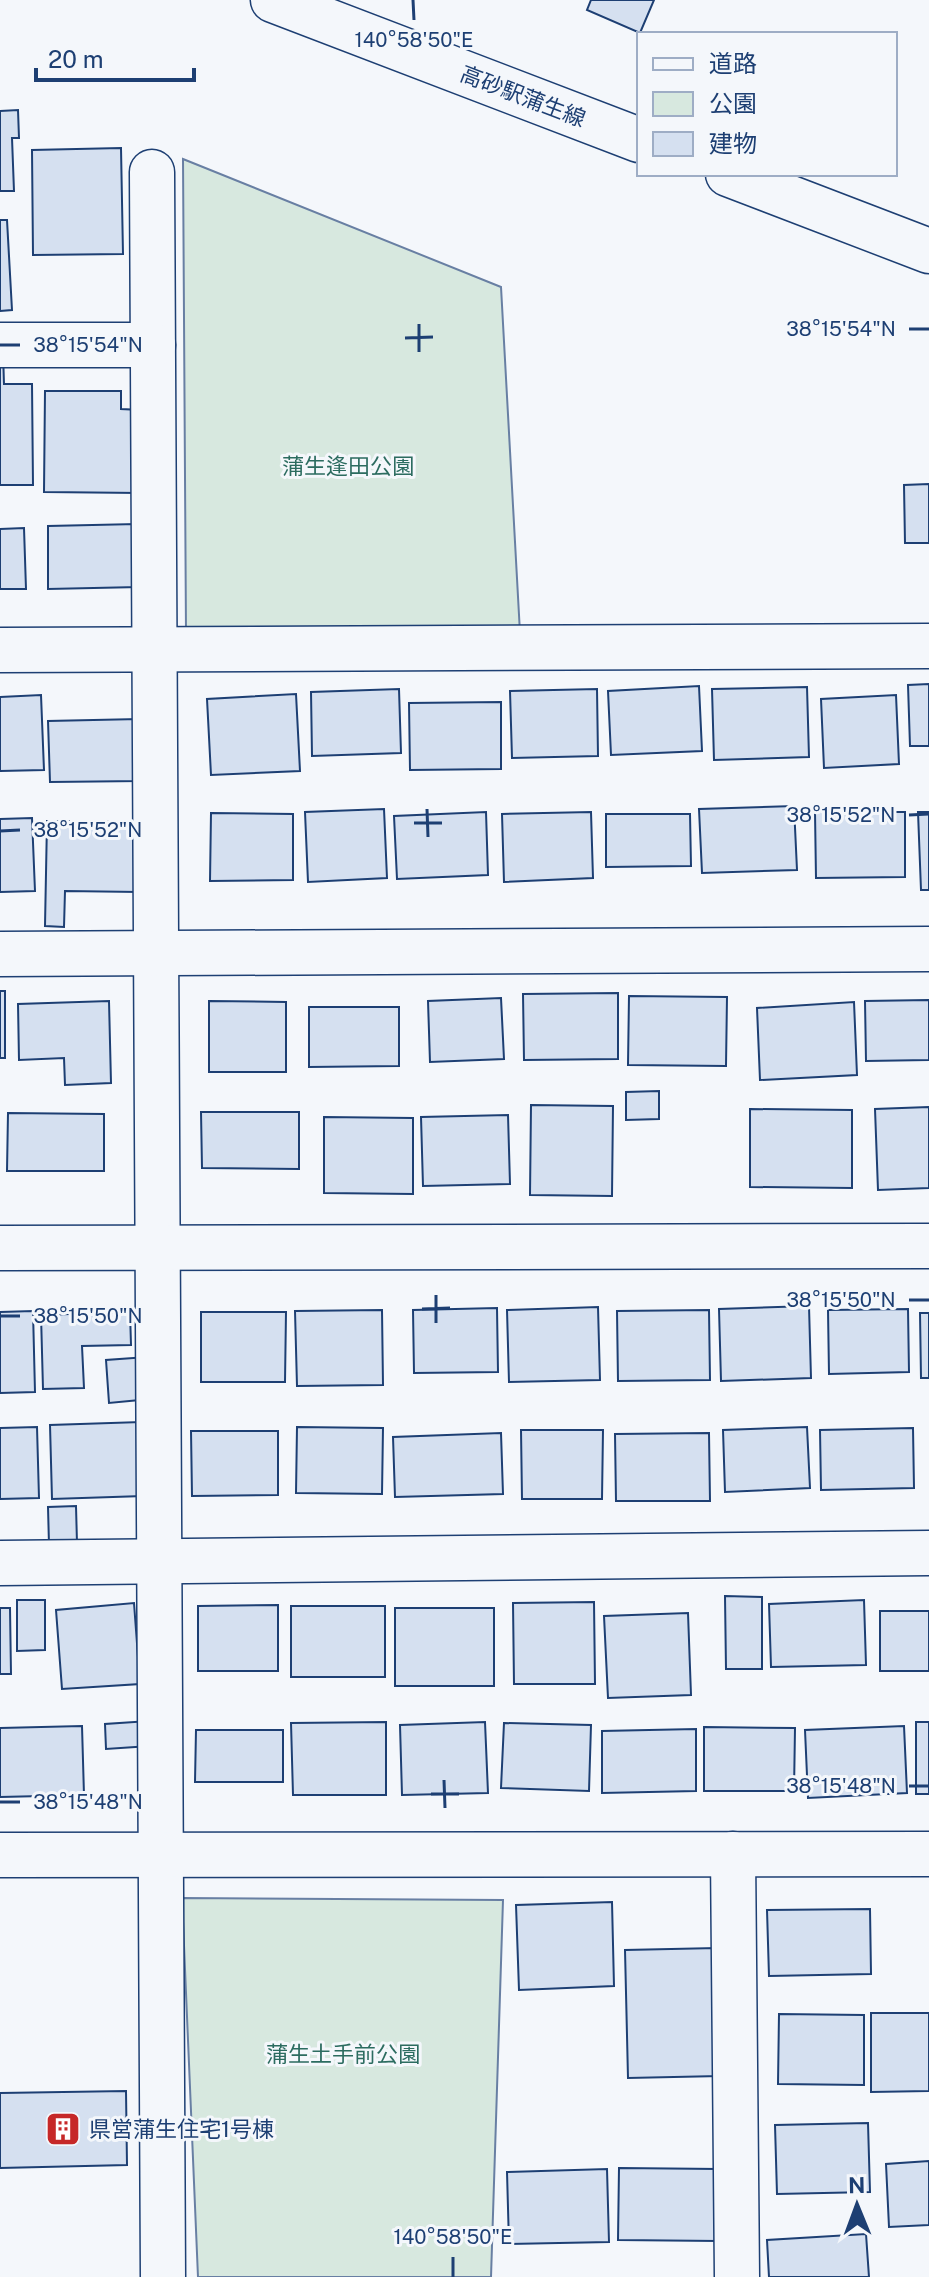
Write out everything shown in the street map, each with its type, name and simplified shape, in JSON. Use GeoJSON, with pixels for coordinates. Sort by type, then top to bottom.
{"type":"FeatureCollection","features":[{"type":"Feature","properties":{"kind":"street","name":"高砂駅蒲生線"},"geometry":{"type":"LineString","coordinates":[[273,0],[637,139]]}},
{"type":"Feature","properties":{"kind":"street"},"geometry":{"type":"LineString","coordinates":[[152,172],[163,2277]]}},
{"type":"Feature","properties":{"kind":"street"},"geometry":{"type":"LineString","coordinates":[[733,176],[929,251]]}},
{"type":"Feature","properties":{"kind":"street"},"geometry":{"type":"LineString","coordinates":[[0,345],[153,345]]}},
{"type":"Feature","properties":{"kind":"street"},"geometry":{"type":"LineString","coordinates":[[0,650],[929,646]]}},
{"type":"Feature","properties":{"kind":"street"},"geometry":{"type":"LineString","coordinates":[[0,954],[929,949]]}},
{"type":"Feature","properties":{"kind":"street"},"geometry":{"type":"LineString","coordinates":[[0,1248],[929,1246]]}},
{"type":"Feature","properties":{"kind":"street"},"geometry":{"type":"LineString","coordinates":[[0,1563],[929,1553]]}},
{"type":"Feature","properties":{"kind":"street"},"geometry":{"type":"LineString","coordinates":[[733,1854],[737,2277]]}},
{"type":"Feature","properties":{"kind":"street"},"geometry":{"type":"LineString","coordinates":[[0,1855],[929,1854]]}},
{"type":"Feature","properties":{"kind":"green space","name":"蒲生逢田公園"},"geometry":{"type":"Polygon","coordinates":[[[183,159],[501,287],[520,633],[186,633],[183,159]]]}},
{"type":"Feature","properties":{"kind":"green space","name":"蒲生土手前公園"},"geometry":{"type":"Polygon","coordinates":[[[182,1898],[503,1900],[491,2277],[198,2277],[182,1898]]]}},
{"type":"Feature","properties":{"kind":"building"},"geometry":{"type":"Polygon","coordinates":[[[591,0],[654,0],[640,32],[587,10],[591,0]]]}},
{"type":"Feature","properties":{"kind":"building"},"geometry":{"type":"Polygon","coordinates":[[[18,110],[19,138],[12,138],[14,191],[0,191],[0,111],[18,110]]]}},
{"type":"Feature","properties":{"kind":"building"},"geometry":{"type":"Polygon","coordinates":[[[121,148],[123,254],[33,255],[32,150],[121,148]]]}},
{"type":"Feature","properties":{"kind":"building"},"geometry":{"type":"Polygon","coordinates":[[[0,220],[7,220],[12,310],[0,311],[0,220]]]}},
{"type":"Feature","properties":{"kind":"building"},"geometry":{"type":"Polygon","coordinates":[[[0,352],[3,352],[4,384],[32,384],[33,485],[0,485],[0,352]]]}},
{"type":"Feature","properties":{"kind":"building"},"geometry":{"type":"Polygon","coordinates":[[[45,391],[121,391],[121,409],[141,410],[140,493],[44,492],[45,391]]]}},
{"type":"Feature","properties":{"kind":"building"},"geometry":{"type":"Polygon","coordinates":[[[929,484],[929,543],[905,543],[904,485],[929,484]]]}},
{"type":"Feature","properties":{"kind":"building"},"geometry":{"type":"Polygon","coordinates":[[[137,524],[139,587],[48,589],[48,526],[137,524]]]}},
{"type":"Feature","properties":{"kind":"building"},"geometry":{"type":"Polygon","coordinates":[[[24,528],[26,589],[0,589],[0,529],[24,528]]]}},
{"type":"Feature","properties":{"kind":"building"},"geometry":{"type":"Polygon","coordinates":[[[929,684],[929,746],[910,746],[908,685],[929,684]]]}},
{"type":"Feature","properties":{"kind":"building"},"geometry":{"type":"Polygon","coordinates":[[[699,686],[702,751],[611,755],[608,691],[699,686]]]}},
{"type":"Feature","properties":{"kind":"building"},"geometry":{"type":"Polygon","coordinates":[[[807,687],[809,757],[714,760],[712,689],[807,687]]]}},
{"type":"Feature","properties":{"kind":"building"},"geometry":{"type":"Polygon","coordinates":[[[399,689],[401,753],[312,756],[311,692],[399,689]]]}},
{"type":"Feature","properties":{"kind":"building"},"geometry":{"type":"Polygon","coordinates":[[[597,689],[598,756],[512,758],[510,691],[597,689]]]}},
{"type":"Feature","properties":{"kind":"building"},"geometry":{"type":"Polygon","coordinates":[[[296,694],[300,771],[211,775],[207,699],[296,694]]]}},
{"type":"Feature","properties":{"kind":"building"},"geometry":{"type":"Polygon","coordinates":[[[41,695],[44,770],[0,771],[0,697],[41,695]]]}},
{"type":"Feature","properties":{"kind":"building"},"geometry":{"type":"Polygon","coordinates":[[[896,695],[899,764],[824,768],[821,699],[896,695]]]}},
{"type":"Feature","properties":{"kind":"building"},"geometry":{"type":"Polygon","coordinates":[[[501,702],[501,769],[410,770],[409,703],[501,702]]]}},
{"type":"Feature","properties":{"kind":"building"},"geometry":{"type":"Polygon","coordinates":[[[139,719],[141,781],[50,782],[48,721],[139,719]]]}},
{"type":"Feature","properties":{"kind":"building"},"geometry":{"type":"Polygon","coordinates":[[[794,806],[797,870],[702,873],[699,809],[794,806]]]}},
{"type":"Feature","properties":{"kind":"building"},"geometry":{"type":"Polygon","coordinates":[[[384,809],[387,878],[308,882],[305,812],[384,809]]]}},
{"type":"Feature","properties":{"kind":"building"},"geometry":{"type":"Polygon","coordinates":[[[486,812],[488,875],[397,879],[394,816],[486,812]]]}},
{"type":"Feature","properties":{"kind":"building"},"geometry":{"type":"Polygon","coordinates":[[[591,812],[593,878],[504,882],[502,814],[591,812]]]}},
{"type":"Feature","properties":{"kind":"building"},"geometry":{"type":"Polygon","coordinates":[[[815,812],[905,812],[905,877],[816,878],[815,812]]]}},
{"type":"Feature","properties":{"kind":"building"},"geometry":{"type":"Polygon","coordinates":[[[918,812],[929,812],[929,890],[921,890],[918,812]]]}},
{"type":"Feature","properties":{"kind":"building"},"geometry":{"type":"Polygon","coordinates":[[[211,813],[293,814],[293,880],[210,881],[211,813]]]}},
{"type":"Feature","properties":{"kind":"building"},"geometry":{"type":"Polygon","coordinates":[[[606,814],[690,814],[691,866],[606,867],[606,814]]]}},
{"type":"Feature","properties":{"kind":"building"},"geometry":{"type":"Polygon","coordinates":[[[32,818],[35,891],[0,892],[0,819],[32,818]]]}},
{"type":"Feature","properties":{"kind":"building"},"geometry":{"type":"Polygon","coordinates":[[[47,821],[140,822],[139,892],[65,891],[64,927],[45,926],[47,821]]]}},
{"type":"Feature","properties":{"kind":"building"},"geometry":{"type":"Polygon","coordinates":[[[0,991],[5,991],[5,1058],[0,1058],[0,991]]]}},
{"type":"Feature","properties":{"kind":"building"},"geometry":{"type":"Polygon","coordinates":[[[618,993],[618,1059],[524,1060],[523,994],[618,993]]]}},
{"type":"Feature","properties":{"kind":"building"},"geometry":{"type":"Polygon","coordinates":[[[629,996],[727,997],[726,1066],[628,1065],[629,996]]]}},
{"type":"Feature","properties":{"kind":"building"},"geometry":{"type":"Polygon","coordinates":[[[501,998],[504,1059],[430,1062],[428,1001],[501,998]]]}},
{"type":"Feature","properties":{"kind":"building"},"geometry":{"type":"Polygon","coordinates":[[[929,1000],[929,1060],[866,1061],[865,1001],[929,1000]]]}},
{"type":"Feature","properties":{"kind":"building"},"geometry":{"type":"Polygon","coordinates":[[[109,1001],[111,1083],[65,1085],[64,1058],[19,1060],[18,1004],[109,1001]]]}},
{"type":"Feature","properties":{"kind":"building"},"geometry":{"type":"Polygon","coordinates":[[[209,1001],[286,1002],[286,1072],[209,1072],[209,1001]]]}},
{"type":"Feature","properties":{"kind":"building"},"geometry":{"type":"Polygon","coordinates":[[[854,1002],[857,1075],[760,1080],[757,1008],[854,1002]]]}},
{"type":"Feature","properties":{"kind":"building"},"geometry":{"type":"Polygon","coordinates":[[[309,1007],[399,1007],[399,1066],[309,1067],[309,1007]]]}},
{"type":"Feature","properties":{"kind":"building"},"geometry":{"type":"Polygon","coordinates":[[[659,1091],[659,1119],[626,1120],[626,1092],[659,1091]]]}},
{"type":"Feature","properties":{"kind":"building"},"geometry":{"type":"Polygon","coordinates":[[[531,1105],[613,1106],[612,1196],[530,1195],[531,1105]]]}},
{"type":"Feature","properties":{"kind":"building"},"geometry":{"type":"Polygon","coordinates":[[[929,1107],[929,1188],[878,1190],[875,1109],[929,1107]]]}},
{"type":"Feature","properties":{"kind":"building"},"geometry":{"type":"Polygon","coordinates":[[[750,1109],[852,1110],[852,1188],[750,1187],[750,1109]]]}},
{"type":"Feature","properties":{"kind":"building"},"geometry":{"type":"Polygon","coordinates":[[[201,1112],[299,1112],[299,1169],[202,1168],[201,1112]]]}},
{"type":"Feature","properties":{"kind":"building"},"geometry":{"type":"Polygon","coordinates":[[[8,1113],[104,1114],[104,1171],[7,1171],[8,1113]]]}},
{"type":"Feature","properties":{"kind":"building"},"geometry":{"type":"Polygon","coordinates":[[[508,1115],[510,1184],[423,1186],[421,1117],[508,1115]]]}},
{"type":"Feature","properties":{"kind":"building"},"geometry":{"type":"Polygon","coordinates":[[[324,1117],[413,1118],[413,1194],[324,1193],[324,1117]]]}},
{"type":"Feature","properties":{"kind":"building"},"geometry":{"type":"Polygon","coordinates":[[[809,1306],[811,1378],[721,1381],[719,1309],[809,1306]]]}},
{"type":"Feature","properties":{"kind":"building"},"geometry":{"type":"Polygon","coordinates":[[[598,1307],[600,1380],[509,1382],[507,1310],[598,1307]]]}},
{"type":"Feature","properties":{"kind":"building"},"geometry":{"type":"Polygon","coordinates":[[[497,1308],[498,1372],[414,1373],[413,1310],[497,1308]]]}},
{"type":"Feature","properties":{"kind":"building"},"geometry":{"type":"Polygon","coordinates":[[[908,1309],[909,1372],[829,1374],[828,1310],[908,1309]]]}},
{"type":"Feature","properties":{"kind":"building"},"geometry":{"type":"Polygon","coordinates":[[[382,1310],[383,1385],[297,1386],[295,1311],[382,1310]]]}},
{"type":"Feature","properties":{"kind":"building"},"geometry":{"type":"Polygon","coordinates":[[[709,1310],[710,1380],[618,1381],[617,1311],[709,1310]]]}},
{"type":"Feature","properties":{"kind":"building"},"geometry":{"type":"Polygon","coordinates":[[[33,1311],[35,1392],[0,1393],[0,1312],[33,1311]]]}},
{"type":"Feature","properties":{"kind":"building"},"geometry":{"type":"Polygon","coordinates":[[[130,1312],[131,1345],[82,1346],[84,1388],[43,1389],[41,1315],[130,1312]]]}},
{"type":"Feature","properties":{"kind":"building"},"geometry":{"type":"Polygon","coordinates":[[[201,1312],[286,1312],[285,1382],[201,1382],[201,1312]]]}},
{"type":"Feature","properties":{"kind":"building"},"geometry":{"type":"Polygon","coordinates":[[[920,1313],[929,1313],[929,1378],[921,1378],[920,1313]]]}},
{"type":"Feature","properties":{"kind":"building"},"geometry":{"type":"Polygon","coordinates":[[[147,1357],[150,1399],[109,1403],[106,1360],[147,1357]]]}},
{"type":"Feature","properties":{"kind":"building"},"geometry":{"type":"Polygon","coordinates":[[[141,1422],[143,1496],[52,1499],[50,1425],[141,1422]]]}},
{"type":"Feature","properties":{"kind":"building"},"geometry":{"type":"Polygon","coordinates":[[[37,1427],[39,1498],[0,1499],[0,1428],[37,1427]]]}},
{"type":"Feature","properties":{"kind":"building"},"geometry":{"type":"Polygon","coordinates":[[[297,1427],[383,1428],[382,1494],[296,1493],[297,1427]]]}},
{"type":"Feature","properties":{"kind":"building"},"geometry":{"type":"Polygon","coordinates":[[[807,1427],[810,1488],[725,1492],[723,1430],[807,1427]]]}},
{"type":"Feature","properties":{"kind":"building"},"geometry":{"type":"Polygon","coordinates":[[[913,1428],[914,1488],[821,1490],[820,1430],[913,1428]]]}},
{"type":"Feature","properties":{"kind":"building"},"geometry":{"type":"Polygon","coordinates":[[[521,1430],[603,1430],[602,1499],[522,1499],[521,1430]]]}},
{"type":"Feature","properties":{"kind":"building"},"geometry":{"type":"Polygon","coordinates":[[[191,1431],[278,1431],[278,1495],[192,1496],[191,1431]]]}},
{"type":"Feature","properties":{"kind":"building"},"geometry":{"type":"Polygon","coordinates":[[[501,1433],[503,1494],[395,1497],[393,1437],[501,1433]]]}},
{"type":"Feature","properties":{"kind":"building"},"geometry":{"type":"Polygon","coordinates":[[[709,1433],[710,1501],[616,1501],[615,1434],[709,1433]]]}},
{"type":"Feature","properties":{"kind":"building"},"geometry":{"type":"Polygon","coordinates":[[[76,1506],[77,1543],[49,1545],[48,1507],[76,1506]]]}},
{"type":"Feature","properties":{"kind":"building"},"geometry":{"type":"Polygon","coordinates":[[[725,1596],[762,1597],[762,1669],[726,1669],[725,1596]]]}},
{"type":"Feature","properties":{"kind":"building"},"geometry":{"type":"Polygon","coordinates":[[[17,1600],[45,1600],[45,1650],[17,1651],[17,1600]]]}},
{"type":"Feature","properties":{"kind":"building"},"geometry":{"type":"Polygon","coordinates":[[[864,1600],[866,1665],[771,1667],[769,1604],[864,1600]]]}},
{"type":"Feature","properties":{"kind":"building"},"geometry":{"type":"Polygon","coordinates":[[[594,1602],[595,1684],[514,1684],[513,1603],[594,1602]]]}},
{"type":"Feature","properties":{"kind":"building"},"geometry":{"type":"Polygon","coordinates":[[[134,1603],[140,1684],[62,1689],[56,1610],[134,1603]]]}},
{"type":"Feature","properties":{"kind":"building"},"geometry":{"type":"Polygon","coordinates":[[[278,1605],[278,1671],[198,1671],[198,1606],[278,1605]]]}},
{"type":"Feature","properties":{"kind":"building"},"geometry":{"type":"Polygon","coordinates":[[[291,1606],[385,1606],[385,1677],[291,1677],[291,1606]]]}},
{"type":"Feature","properties":{"kind":"building"},"geometry":{"type":"Polygon","coordinates":[[[0,1608],[10,1608],[11,1674],[0,1674],[0,1608]]]}},
{"type":"Feature","properties":{"kind":"building"},"geometry":{"type":"Polygon","coordinates":[[[395,1608],[494,1608],[494,1686],[395,1686],[395,1608]]]}},
{"type":"Feature","properties":{"kind":"building"},"geometry":{"type":"Polygon","coordinates":[[[880,1611],[929,1611],[929,1671],[880,1671],[880,1611]]]}},
{"type":"Feature","properties":{"kind":"building"},"geometry":{"type":"Polygon","coordinates":[[[688,1613],[691,1695],[608,1698],[604,1616],[688,1613]]]}},
{"type":"Feature","properties":{"kind":"building"},"geometry":{"type":"Polygon","coordinates":[[[149,1721],[150,1746],[106,1749],[105,1724],[149,1721]]]}},
{"type":"Feature","properties":{"kind":"building"},"geometry":{"type":"Polygon","coordinates":[[[386,1722],[386,1795],[293,1795],[291,1723],[386,1722]]]}},
{"type":"Feature","properties":{"kind":"building"},"geometry":{"type":"Polygon","coordinates":[[[485,1722],[488,1793],[402,1795],[400,1725],[485,1722]]]}},
{"type":"Feature","properties":{"kind":"building"},"geometry":{"type":"Polygon","coordinates":[[[916,1722],[929,1722],[929,1794],[916,1794],[916,1722]]]}},
{"type":"Feature","properties":{"kind":"building"},"geometry":{"type":"Polygon","coordinates":[[[504,1723],[591,1725],[589,1791],[501,1788],[504,1723]]]}},
{"type":"Feature","properties":{"kind":"building"},"geometry":{"type":"Polygon","coordinates":[[[82,1726],[84,1795],[0,1797],[0,1728],[82,1726]]]}},
{"type":"Feature","properties":{"kind":"building"},"geometry":{"type":"Polygon","coordinates":[[[904,1726],[907,1793],[808,1798],[805,1730],[904,1726]]]}},
{"type":"Feature","properties":{"kind":"building"},"geometry":{"type":"Polygon","coordinates":[[[704,1727],[795,1728],[794,1791],[704,1791],[704,1727]]]}},
{"type":"Feature","properties":{"kind":"building"},"geometry":{"type":"Polygon","coordinates":[[[696,1729],[696,1791],[602,1793],[602,1731],[696,1729]]]}},
{"type":"Feature","properties":{"kind":"building"},"geometry":{"type":"Polygon","coordinates":[[[196,1730],[283,1730],[283,1782],[195,1782],[196,1730]]]}},
{"type":"Feature","properties":{"kind":"building"},"geometry":{"type":"Polygon","coordinates":[[[612,1902],[614,1986],[519,1990],[516,1905],[612,1902]]]}},
{"type":"Feature","properties":{"kind":"building"},"geometry":{"type":"Polygon","coordinates":[[[870,1909],[871,1974],[769,1976],[767,1910],[870,1909]]]}},
{"type":"Feature","properties":{"kind":"building"},"geometry":{"type":"Polygon","coordinates":[[[717,1948],[720,2076],[628,2078],[625,1950],[717,1948]]]}},
{"type":"Feature","properties":{"kind":"building"},"geometry":{"type":"Polygon","coordinates":[[[871,2013],[929,2013],[929,2091],[871,2092],[871,2013]]]}},
{"type":"Feature","properties":{"kind":"building"},"geometry":{"type":"Polygon","coordinates":[[[779,2014],[864,2015],[864,2085],[778,2084],[779,2014]]]}},
{"type":"Feature","properties":{"kind":"building","name":"県営蒲生住宅1号棟"},"geometry":{"type":"Polygon","coordinates":[[[126,2091],[127,2165],[0,2168],[0,2093],[126,2091]]]}},
{"type":"Feature","properties":{"kind":"building"},"geometry":{"type":"Polygon","coordinates":[[[868,2123],[870,2192],[777,2194],[775,2125],[868,2123]]]}},
{"type":"Feature","properties":{"kind":"building"},"geometry":{"type":"Polygon","coordinates":[[[929,2161],[929,2225],[889,2227],[886,2164],[929,2161]]]}},
{"type":"Feature","properties":{"kind":"building"},"geometry":{"type":"Polygon","coordinates":[[[619,2168],[719,2169],[718,2241],[618,2240],[619,2168]]]}},
{"type":"Feature","properties":{"kind":"building"},"geometry":{"type":"Polygon","coordinates":[[[607,2169],[609,2242],[509,2244],[507,2172],[607,2169]]]}},
{"type":"Feature","properties":{"kind":"building"},"geometry":{"type":"Polygon","coordinates":[[[866,2234],[869,2277],[769,2277],[767,2240],[866,2234]]]}},
{"type":"Feature","properties":{"kind":"place","name":"県営蒲生住宅1号棟"},"geometry":{"type":"Point","coordinates":[63,2129]}}]}
